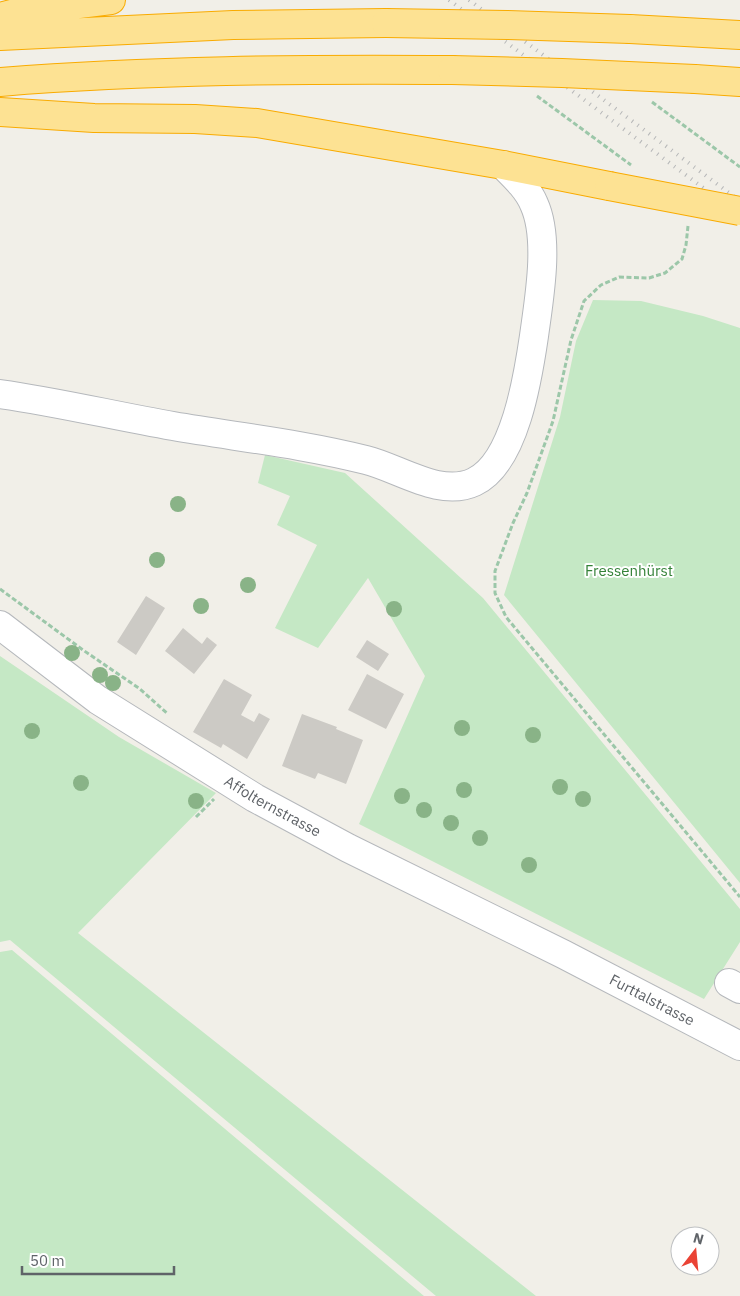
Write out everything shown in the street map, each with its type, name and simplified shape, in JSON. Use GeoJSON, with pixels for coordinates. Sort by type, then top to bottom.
{"type":"FeatureCollection","features":[{"type":"Feature","properties":{"kind":"highway"},"geometry":{"type":"LineString","coordinates":[[0,17],[23,11],[111,0]]}},
{"type":"Feature","properties":{"kind":"highway"},"geometry":{"type":"LineString","coordinates":[[0,36],[233,25],[386,23],[630,29],[740,35]]}},
{"type":"Feature","properties":{"kind":"highway"},"geometry":{"type":"LineString","coordinates":[[0,82],[125,75],[343,69],[562,73],[740,82]]}},
{"type":"Feature","properties":{"kind":"highway"},"geometry":{"type":"LineString","coordinates":[[0,112],[94,118],[196,119],[257,123],[503,165],[740,211]]}},
{"type":"Feature","properties":{"kind":"street"},"geometry":{"type":"LineString","coordinates":[[0,394],[172,426],[340,454],[375,462],[444,487],[459,487],[475,482],[494,466],[508,443],[519,409],[531,358],[541,274],[542,240],[534,203],[521,184],[503,165]]}},
{"type":"Feature","properties":{"kind":"street","name":"Affolternstrasse"},"geometry":{"type":"LineString","coordinates":[[0,625],[98,700],[255,798],[348,848],[563,954]]}},
{"type":"Feature","properties":{"kind":"street","name":"Furttalstrasse"},"geometry":{"type":"LineString","coordinates":[[563,954],[740,1046]]}},
{"type":"Feature","properties":{"kind":"path"},"geometry":{"type":"LineString","coordinates":[[534,94],[631,165]]}},
{"type":"Feature","properties":{"kind":"path"},"geometry":{"type":"LineString","coordinates":[[686,218],[688,225],[686,245],[682,259],[666,273],[649,278],[620,277],[601,285],[584,301],[568,349],[553,421],[527,493],[495,572],[495,593],[506,617],[740,897]]}},
{"type":"Feature","properties":{"kind":"path"},"geometry":{"type":"LineString","coordinates":[[0,589],[140,689],[171,718]]}},
{"type":"Feature","properties":{"kind":"green space","name":"Fressenhürst"},"geometry":{"type":"Polygon","coordinates":[[[593,300],[641,301],[703,316],[740,328],[740,883],[504,595],[560,417],[576,341],[593,300]]]}},
{"type":"Feature","properties":{"kind":"green space"},"geometry":{"type":"Polygon","coordinates":[[[265,455],[345,473],[483,598],[740,909],[740,942],[704,999],[359,824],[425,676],[368,578],[318,648],[275,628],[317,545],[277,525],[290,496],[258,483],[265,455]]]}},
{"type":"Feature","properties":{"kind":"green space"},"geometry":{"type":"Polygon","coordinates":[[[0,656],[119,737],[216,793],[78,933],[536,1296],[436,1296],[10,940],[0,942],[0,656]]]}},
{"type":"Feature","properties":{"kind":"green space"},"geometry":{"type":"Polygon","coordinates":[[[12,950],[424,1296],[0,1296],[0,952],[12,950]]]}},
{"type":"Feature","properties":{"kind":"building"},"geometry":{"type":"Polygon","coordinates":[[[146,596],[165,608],[136,655],[117,642],[146,596]]]}},
{"type":"Feature","properties":{"kind":"building"},"geometry":{"type":"Polygon","coordinates":[[[183,628],[202,644],[207,637],[217,645],[194,674],[165,651],[183,628]]]}},
{"type":"Feature","properties":{"kind":"building"},"geometry":{"type":"Polygon","coordinates":[[[367,640],[389,654],[378,671],[356,657],[367,640]]]}},
{"type":"Feature","properties":{"kind":"building"},"geometry":{"type":"Polygon","coordinates":[[[367,674],[404,694],[386,729],[348,710],[367,674]]]}},
{"type":"Feature","properties":{"kind":"building"},"geometry":{"type":"Polygon","coordinates":[[[224,679],[252,695],[241,715],[254,722],[259,713],[270,719],[247,759],[223,744],[221,748],[193,732],[224,679]]]}},
{"type":"Feature","properties":{"kind":"building"},"geometry":{"type":"Polygon","coordinates":[[[302,714],[337,727],[336,729],[363,740],[346,784],[318,773],[315,779],[282,766],[302,714]]]}},
{"type":"Feature","properties":{"kind":"railway"},"geometry":{"type":"LineString","coordinates":[[449,0],[740,215]]}},
{"type":"Feature","properties":{"kind":"railway"},"geometry":{"type":"LineString","coordinates":[[469,0],[740,201]]}}]}
